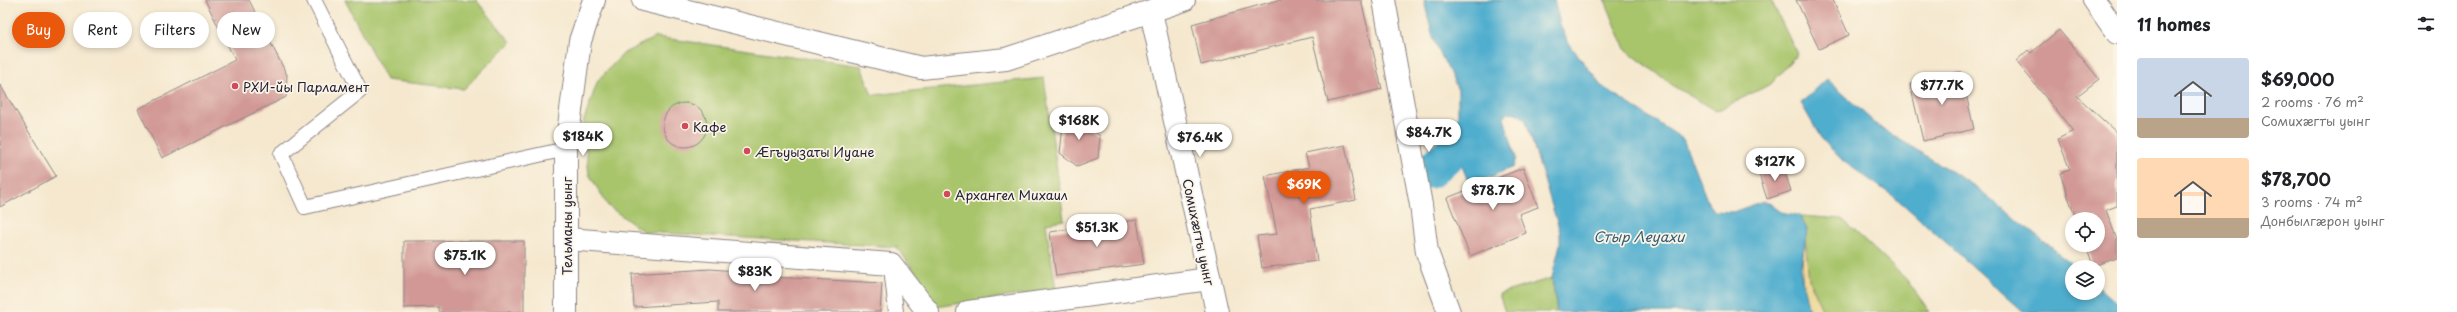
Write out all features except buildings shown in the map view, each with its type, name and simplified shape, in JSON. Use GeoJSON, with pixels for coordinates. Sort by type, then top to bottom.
{"type":"FeatureCollection","features":[{"type":"Feature","properties":{"kind":"street","name":"Тельманы уынг"},"geometry":{"type":"LineString","coordinates":[[566,312],[566,150],[580,41],[594,0]]}},
{"type":"Feature","properties":{"kind":"street"},"geometry":{"type":"LineString","coordinates":[[643,0],[921,68],[1006,59],[1150,6],[1184,0]]}},
{"type":"Feature","properties":{"kind":"street"},"geometry":{"type":"LineString","coordinates":[[1384,0],[1428,252],[1449,312]]}},
{"type":"Feature","properties":{"kind":"street"},"geometry":{"type":"LineString","coordinates":[[2094,0],[2117,33]]}},
{"type":"Feature","properties":{"kind":"street","name":"Сомихæгты уынг"},"geometry":{"type":"LineString","coordinates":[[1150,6],[1217,312]]}},
{"type":"Feature","properties":{"kind":"street"},"geometry":{"type":"LineString","coordinates":[[567,239],[891,264],[928,312]]}},
{"type":"Feature","properties":{"kind":"street"},"geometry":{"type":"LineString","coordinates":[[968,312],[1209,279]]}},
{"type":"Feature","properties":{"kind":"lane"},"geometry":{"type":"LineString","coordinates":[[314,0],[360,91],[281,154],[305,207],[566,150]]}},
{"type":"Feature","properties":{"kind":"lane"},"geometry":{"type":"LineString","coordinates":[[891,264],[896,312]]}},
{"type":"Feature","properties":{"kind":"green space"},"geometry":{"type":"Polygon","coordinates":[[[345,0],[476,0],[511,42],[464,89],[386,80],[345,0]]]}},
{"type":"Feature","properties":{"kind":"green space"},"geometry":{"type":"Polygon","coordinates":[[[1605,0],[1771,0],[1797,54],[1771,84],[1716,111],[1675,87],[1625,49],[1605,0]]]}},
{"type":"Feature","properties":{"kind":"green space"},"geometry":{"type":"Polygon","coordinates":[[[656,37],[861,66],[872,95],[1044,78],[1064,220],[1046,223],[1056,290],[935,307],[915,272],[897,247],[644,232],[608,206],[589,174],[583,123],[598,80],[624,53],[656,37]]]}},
{"type":"Feature","properties":{"kind":"green space"},"geometry":{"type":"Polygon","coordinates":[[[1801,216],[1842,219],[1906,279],[1930,312],[1823,312],[1809,281],[1805,237],[1807,230],[1801,216]]]}},
{"type":"Feature","properties":{"kind":"green space"},"geometry":{"type":"Polygon","coordinates":[[[1552,278],[1557,312],[1505,312],[1499,294],[1552,278]]]}},
{"type":"Feature","properties":{"kind":"sand"},"geometry":{"type":"Polygon","coordinates":[[[1805,237],[1809,281],[1823,312],[1809,312],[1806,302],[1802,275],[1805,237]]]}},
{"type":"Feature","properties":{"kind":"water","name":"Стыр Леуахи"},"geometry":{"type":"Polygon","coordinates":[[[1424,0],[1554,0],[1560,24],[1569,44],[1603,87],[1683,139],[1709,205],[1714,211],[1733,212],[1763,201],[1769,203],[1781,212],[1801,216],[1807,230],[1800,270],[1809,312],[1557,312],[1552,278],[1560,244],[1560,232],[1526,121],[1519,115],[1512,112],[1506,114],[1504,118],[1516,158],[1513,167],[1478,182],[1468,181],[1460,161],[1458,144],[1458,90],[1433,38],[1424,0]]]}},
{"type":"Feature","properties":{"kind":"water"},"geometry":{"type":"Polygon","coordinates":[[[1827,79],[1878,126],[1976,187],[2067,260],[2065,260],[2065,300],[2105,300],[2105,292],[2117,303],[2117,312],[2024,312],[1896,198],[1843,161],[1821,138],[1801,103],[1827,79]]]}},
{"type":"Feature","properties":{"kind":"waterway"},"geometry":{"type":"LineString","coordinates":[[1430,171],[1470,135],[1480,105]]}},
{"type":"Feature","properties":{"kind":"place","name":"РХИ-йы Парламент"},"geometry":{"type":"Point","coordinates":[235,86]}},
{"type":"Feature","properties":{"kind":"place","name":"Кафе"},"geometry":{"type":"Point","coordinates":[685,126]}},
{"type":"Feature","properties":{"kind":"place","name":"Æгъуызаты Иуане"},"geometry":{"type":"Point","coordinates":[747,151]}},
{"type":"Feature","properties":{"kind":"place","name":"Архангел Михаил"},"geometry":{"type":"Point","coordinates":[947,194]}}]}
